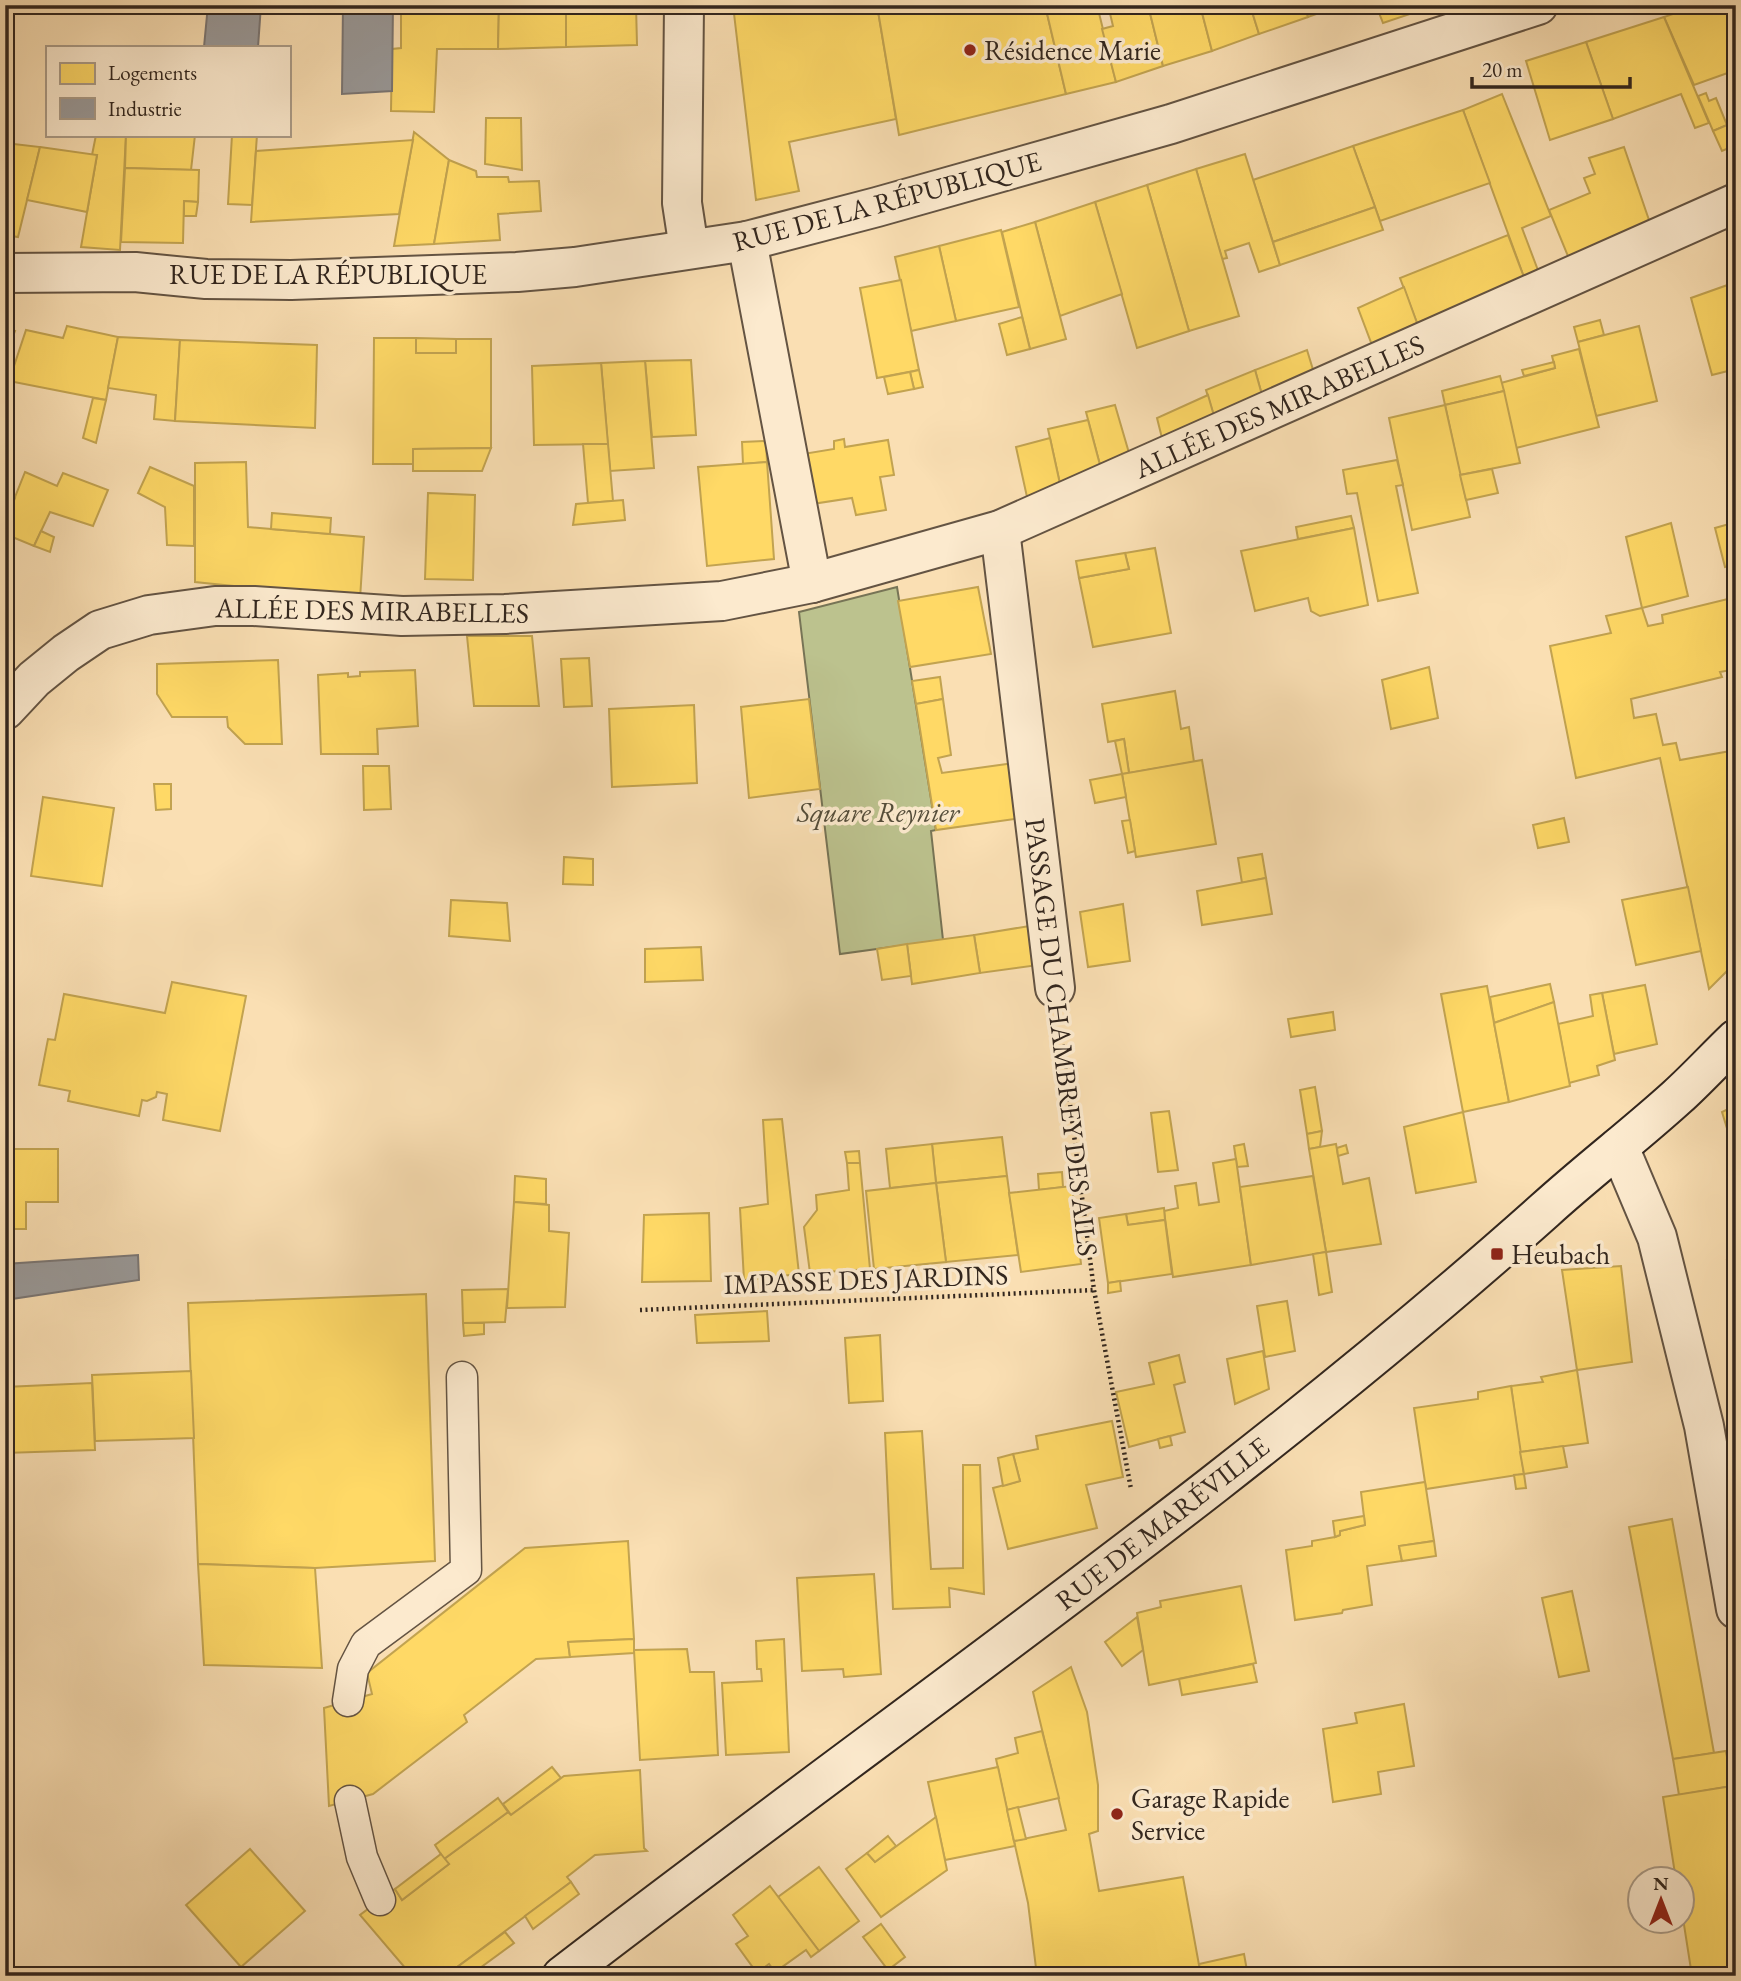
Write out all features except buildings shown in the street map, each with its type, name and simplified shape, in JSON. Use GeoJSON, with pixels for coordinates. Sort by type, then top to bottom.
{"type":"FeatureCollection","features":[{"type":"Feature","properties":{"kind":"street"},"geometry":{"type":"LineString","coordinates":[[684,5],[681,203],[688,249]]}},
{"type":"Feature","properties":{"kind":"street","name":"RUE DE LA RÉPUBLIQUE"},"geometry":{"type":"LineString","coordinates":[[5,273],[135,272],[206,279],[291,279],[517,272],[575,267],[747,241],[1171,124],[1538,5]]}},
{"type":"Feature","properties":{"kind":"street","name":"ALLÉE DES MIRABELLES"},"geometry":{"type":"LineString","coordinates":[[5,710],[34,679],[100,630],[149,615],[215,606],[402,616],[505,614],[722,601],[812,583],[1000,530],[1736,203]]}},
{"type":"Feature","properties":{"kind":"street"},"geometry":{"type":"LineString","coordinates":[[747,241],[812,583]]}},
{"type":"Feature","properties":{"kind":"street","name":"PASSAGE DU CHAMBREY DES AILS"},"geometry":{"type":"LineString","coordinates":[[1000,530],[1055,988]]}},
{"type":"Feature","properties":{"kind":"street","name":"RUE DE MARÉVILLE"},"geometry":{"type":"LineString","coordinates":[[562,1976],[672,1890],[1141,1542],[1373,1357],[1497,1254],[1674,1100],[1736,1039]]}},
{"type":"Feature","properties":{"kind":"street"},"geometry":{"type":"LineString","coordinates":[[1619,1147],[1657,1237],[1704,1426],[1736,1609]]}},
{"type":"Feature","properties":{"kind":"lane"},"geometry":{"type":"LineString","coordinates":[[348,1701],[353,1669],[366,1644],[466,1570],[462,1377]]}},
{"type":"Feature","properties":{"kind":"lane"},"geometry":{"type":"LineString","coordinates":[[350,1801],[362,1857],[380,1900]]}},
{"type":"Feature","properties":{"kind":"path","name":"PASSAGE DU CHAMBREY DES AILS"},"geometry":{"type":"LineString","coordinates":[[1055,988],[1094,1290],[1141,1542]]}},
{"type":"Feature","properties":{"kind":"path","name":"IMPASSE DES JARDINS"},"geometry":{"type":"LineString","coordinates":[[640,1310],[1094,1290]]}},
{"type":"Feature","properties":{"kind":"green space","name":"Square Reynier"},"geometry":{"type":"Polygon","coordinates":[[[897,587],[936,830],[931,831],[943,940],[840,954],[799,612],[897,587]]]}},
{"type":"Feature","properties":{"kind":"place","name":"Résidence Marie"},"geometry":{"type":"Point","coordinates":[970,50]}},
{"type":"Feature","properties":{"kind":"place","name":"Heubach"},"geometry":{"type":"Point","coordinates":[1497,1254]}},
{"type":"Feature","properties":{"kind":"place","name":"Garage Rapide Service"},"geometry":{"type":"Point","coordinates":[1117,1814]}}]}
